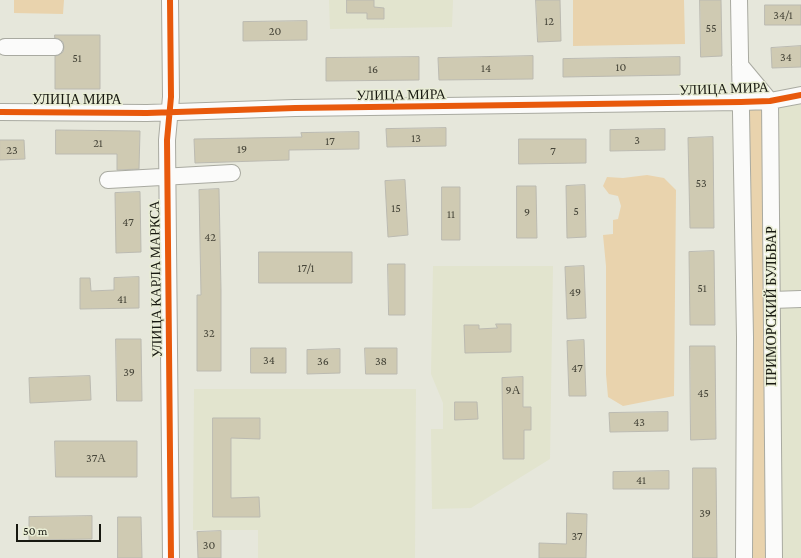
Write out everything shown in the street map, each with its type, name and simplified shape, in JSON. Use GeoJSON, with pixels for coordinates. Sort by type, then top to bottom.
{"type":"FeatureCollection","features":[{"type":"Feature","properties":{"kind":"street","name":"УЛИЦА КАРЛА МАРКСА"},"geometry":{"type":"LineString","coordinates":[[170,0],[171,97],[167,140],[167,177],[171,558]]}},
{"type":"Feature","properties":{"kind":"street","name":"ПРИМОРСКИЙ БУЛЬВАР"},"geometry":{"type":"LineString","coordinates":[[739,0],[745,337],[744,558]]}},
{"type":"Feature","properties":{"kind":"street"},"geometry":{"type":"LineString","coordinates":[[5,47],[55,47]]}},
{"type":"Feature","properties":{"kind":"street"},"geometry":{"type":"LineString","coordinates":[[740,65],[770,101]]}},
{"type":"Feature","properties":{"kind":"street","name":"УЛИЦА МИРА"},"geometry":{"type":"LineString","coordinates":[[0,112],[169,112],[295,108],[741,102],[770,101],[801,95]]}},
{"type":"Feature","properties":{"kind":"street","name":"ПРИМОРСКИЙ БУЛЬВАР"},"geometry":{"type":"LineString","coordinates":[[770,101],[774,558]]}},
{"type":"Feature","properties":{"kind":"street"},"geometry":{"type":"LineString","coordinates":[[108,180],[232,173]]}},
{"type":"Feature","properties":{"kind":"street"},"geometry":{"type":"LineString","coordinates":[[772,300],[801,299]]}},
{"type":"Feature","properties":{"kind":"shaded area"},"geometry":{"type":"Polygon","coordinates":[[[14,0],[64,0],[63,14],[14,13],[14,0]]]}},
{"type":"Feature","properties":{"kind":"shaded area"},"geometry":{"type":"Polygon","coordinates":[[[329,0],[453,0],[452,27],[330,29],[329,0]]]}},
{"type":"Feature","properties":{"kind":"shaded area"},"geometry":{"type":"Polygon","coordinates":[[[573,0],[684,0],[685,44],[573,46],[573,0]]]}},
{"type":"Feature","properties":{"kind":"shaded area"},"geometry":{"type":"Polygon","coordinates":[[[770,101],[774,558],[744,558],[741,102],[770,101]]]}},
{"type":"Feature","properties":{"kind":"shaded area"},"geometry":{"type":"Polygon","coordinates":[[[801,101],[801,558],[779,558],[774,103],[801,101]]]}},
{"type":"Feature","properties":{"kind":"shaded area"},"geometry":{"type":"Polygon","coordinates":[[[647,175],[664,178],[676,190],[674,396],[623,406],[608,397],[606,374],[606,266],[603,235],[613,234],[613,220],[618,219],[621,206],[618,196],[609,194],[603,186],[607,177],[623,178],[647,175]]]}},
{"type":"Feature","properties":{"kind":"shaded area"},"geometry":{"type":"Polygon","coordinates":[[[433,266],[553,266],[550,459],[471,508],[432,509],[431,429],[443,429],[443,403],[431,374],[433,266]]]}},
{"type":"Feature","properties":{"kind":"shaded area"},"geometry":{"type":"Polygon","coordinates":[[[194,389],[416,389],[415,558],[258,558],[258,530],[193,530],[194,389]]]}},
{"type":"Feature","properties":{"kind":"building"},"geometry":{"type":"Polygon","coordinates":[[[347,0],[374,0],[374,7],[384,8],[384,19],[367,19],[367,13],[347,13],[347,0]]]}},
{"type":"Feature","properties":{"kind":"building"},"geometry":{"type":"Polygon","coordinates":[[[536,0],[560,0],[561,41],[538,42],[536,0]]]}},
{"type":"Feature","properties":{"kind":"building"},"geometry":{"type":"Polygon","coordinates":[[[700,0],[721,0],[722,56],[701,57],[700,0]]]}},
{"type":"Feature","properties":{"kind":"building"},"geometry":{"type":"Polygon","coordinates":[[[765,5],[801,5],[801,25],[765,25],[765,5]]]}},
{"type":"Feature","properties":{"kind":"building"},"geometry":{"type":"Polygon","coordinates":[[[307,21],[307,40],[243,41],[243,22],[307,21]]]}},
{"type":"Feature","properties":{"kind":"building"},"geometry":{"type":"Polygon","coordinates":[[[55,35],[100,35],[100,89],[55,89],[55,56],[63,52],[64,47],[63,42],[55,38],[55,35]]]}},
{"type":"Feature","properties":{"kind":"building"},"geometry":{"type":"Polygon","coordinates":[[[801,46],[801,67],[772,68],[771,48],[801,46]]]}},
{"type":"Feature","properties":{"kind":"building"},"geometry":{"type":"Polygon","coordinates":[[[533,56],[533,79],[439,80],[438,58],[533,56]]]}},
{"type":"Feature","properties":{"kind":"building"},"geometry":{"type":"Polygon","coordinates":[[[419,57],[419,80],[326,81],[326,58],[419,57]]]}},
{"type":"Feature","properties":{"kind":"building"},"geometry":{"type":"Polygon","coordinates":[[[680,57],[680,75],[563,77],[563,59],[680,57]]]}},
{"type":"Feature","properties":{"kind":"building"},"geometry":{"type":"Polygon","coordinates":[[[446,128],[446,146],[387,147],[386,129],[446,128]]]}},
{"type":"Feature","properties":{"kind":"building"},"geometry":{"type":"Polygon","coordinates":[[[665,129],[665,150],[610,151],[610,130],[665,129]]]}},
{"type":"Feature","properties":{"kind":"building"},"geometry":{"type":"Polygon","coordinates":[[[56,130],[140,131],[139,169],[117,170],[117,154],[56,154],[56,130]]]}},
{"type":"Feature","properties":{"kind":"building"},"geometry":{"type":"Polygon","coordinates":[[[359,132],[359,149],[289,150],[289,160],[195,163],[194,139],[302,137],[301,133],[359,132]]]}},
{"type":"Feature","properties":{"kind":"building"},"geometry":{"type":"Polygon","coordinates":[[[713,137],[714,228],[690,228],[688,138],[713,137]]]}},
{"type":"Feature","properties":{"kind":"building"},"geometry":{"type":"Polygon","coordinates":[[[519,139],[586,139],[586,163],[519,164],[519,139]]]}},
{"type":"Feature","properties":{"kind":"building"},"geometry":{"type":"Polygon","coordinates":[[[0,140],[24,140],[25,159],[0,160],[0,140]]]}},
{"type":"Feature","properties":{"kind":"building"},"geometry":{"type":"Polygon","coordinates":[[[405,180],[408,235],[388,237],[385,181],[405,180]]]}},
{"type":"Feature","properties":{"kind":"building"},"geometry":{"type":"Polygon","coordinates":[[[585,185],[586,237],[567,238],[566,186],[585,185]]]}},
{"type":"Feature","properties":{"kind":"building"},"geometry":{"type":"Polygon","coordinates":[[[517,186],[536,186],[537,238],[517,238],[517,186]]]}},
{"type":"Feature","properties":{"kind":"building"},"geometry":{"type":"Polygon","coordinates":[[[442,187],[460,187],[460,240],[442,240],[442,187]]]}},
{"type":"Feature","properties":{"kind":"building"},"geometry":{"type":"Polygon","coordinates":[[[219,189],[221,371],[197,371],[197,295],[201,295],[199,190],[219,189]]]}},
{"type":"Feature","properties":{"kind":"building"},"geometry":{"type":"Polygon","coordinates":[[[140,192],[141,252],[116,253],[115,193],[140,192]]]}},
{"type":"Feature","properties":{"kind":"building"},"geometry":{"type":"Polygon","coordinates":[[[714,251],[715,325],[690,325],[689,252],[714,251]]]}},
{"type":"Feature","properties":{"kind":"building"},"geometry":{"type":"Polygon","coordinates":[[[259,252],[352,252],[352,283],[259,283],[259,252]]]}},
{"type":"Feature","properties":{"kind":"building"},"geometry":{"type":"Polygon","coordinates":[[[388,264],[405,264],[405,315],[389,315],[388,264]]]}},
{"type":"Feature","properties":{"kind":"building"},"geometry":{"type":"Polygon","coordinates":[[[584,266],[586,318],[567,319],[565,267],[584,266]]]}},
{"type":"Feature","properties":{"kind":"building"},"geometry":{"type":"Polygon","coordinates":[[[139,277],[139,308],[80,309],[80,278],[90,278],[91,291],[114,290],[114,278],[139,277]]]}},
{"type":"Feature","properties":{"kind":"building"},"geometry":{"type":"Polygon","coordinates":[[[496,324],[511,324],[511,352],[465,353],[464,325],[479,325],[479,329],[497,328],[496,324]]]}},
{"type":"Feature","properties":{"kind":"building"},"geometry":{"type":"Polygon","coordinates":[[[116,339],[141,339],[142,401],[117,401],[116,339]]]}},
{"type":"Feature","properties":{"kind":"building"},"geometry":{"type":"Polygon","coordinates":[[[584,340],[586,396],[569,396],[567,341],[584,340]]]}},
{"type":"Feature","properties":{"kind":"building"},"geometry":{"type":"Polygon","coordinates":[[[690,346],[715,346],[716,439],[691,440],[690,346]]]}},
{"type":"Feature","properties":{"kind":"building"},"geometry":{"type":"Polygon","coordinates":[[[251,348],[286,348],[286,373],[251,373],[251,348]]]}},
{"type":"Feature","properties":{"kind":"building"},"geometry":{"type":"Polygon","coordinates":[[[365,348],[397,348],[397,374],[366,374],[365,348]]]}},
{"type":"Feature","properties":{"kind":"building"},"geometry":{"type":"Polygon","coordinates":[[[340,349],[340,373],[307,374],[307,350],[340,349]]]}},
{"type":"Feature","properties":{"kind":"building"},"geometry":{"type":"Polygon","coordinates":[[[90,376],[91,400],[30,403],[29,378],[90,376]]]}},
{"type":"Feature","properties":{"kind":"building"},"geometry":{"type":"Polygon","coordinates":[[[523,377],[523,407],[531,407],[531,430],[524,430],[524,459],[503,459],[502,378],[523,377]]]}},
{"type":"Feature","properties":{"kind":"building"},"geometry":{"type":"Polygon","coordinates":[[[455,402],[477,402],[478,419],[455,420],[455,402]]]}},
{"type":"Feature","properties":{"kind":"building"},"geometry":{"type":"Polygon","coordinates":[[[668,412],[668,431],[610,432],[609,413],[668,412]]]}},
{"type":"Feature","properties":{"kind":"building"},"geometry":{"type":"Polygon","coordinates":[[[213,418],[260,418],[260,439],[231,438],[231,498],[259,497],[260,517],[213,517],[213,418]]]}},
{"type":"Feature","properties":{"kind":"building"},"geometry":{"type":"Polygon","coordinates":[[[55,441],[137,441],[137,477],[56,477],[55,441]]]}},
{"type":"Feature","properties":{"kind":"building"},"geometry":{"type":"Polygon","coordinates":[[[693,468],[716,468],[717,558],[693,558],[693,468]]]}},
{"type":"Feature","properties":{"kind":"building"},"geometry":{"type":"Polygon","coordinates":[[[669,471],[669,489],[613,489],[613,472],[669,471]]]}},
{"type":"Feature","properties":{"kind":"building"},"geometry":{"type":"Polygon","coordinates":[[[567,513],[587,514],[586,558],[539,558],[539,543],[566,544],[567,513]]]}},
{"type":"Feature","properties":{"kind":"building"},"geometry":{"type":"Polygon","coordinates":[[[92,516],[92,539],[29,540],[29,517],[92,516]]]}},
{"type":"Feature","properties":{"kind":"building"},"geometry":{"type":"Polygon","coordinates":[[[118,517],[141,517],[142,558],[118,558],[118,517]]]}},
{"type":"Feature","properties":{"kind":"building"},"geometry":{"type":"Polygon","coordinates":[[[221,531],[221,558],[198,558],[197,532],[221,531]]]}},
{"type":"Feature","properties":{"kind":"cycle path"},"geometry":{"type":"LineString","coordinates":[[170,0],[171,97],[167,140],[171,558]]}},
{"type":"Feature","properties":{"kind":"cycle path"},"geometry":{"type":"LineString","coordinates":[[0,112],[147,113],[295,108],[741,102],[770,101],[801,95]]}}]}
